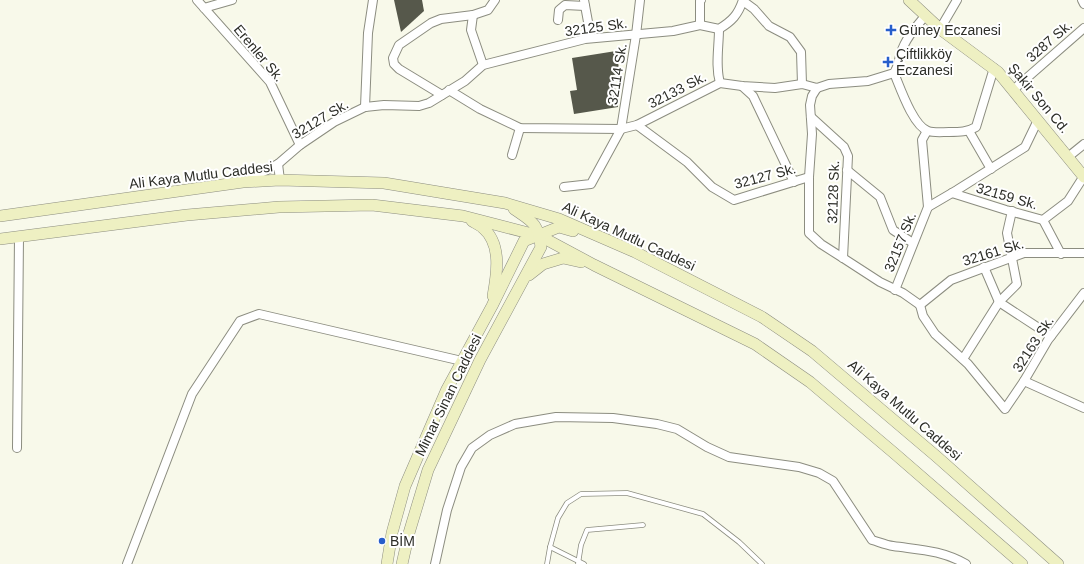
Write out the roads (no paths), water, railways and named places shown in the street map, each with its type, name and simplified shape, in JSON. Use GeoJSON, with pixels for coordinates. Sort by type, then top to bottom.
{"type":"FeatureCollection","features":[{"type":"Feature","properties":{"kind":"main road","name":"Şakir Son Cd."},"geometry":{"type":"LineString","coordinates":[[909,0],[940,29],[998,72],[1084,177]]}},
{"type":"Feature","properties":{"kind":"main road","name":"Ali Kaya Mutlu Caddesi"},"geometry":{"type":"LineString","coordinates":[[3,217],[243,182],[280,180],[384,183],[505,203],[559,219],[635,252],[762,317],[812,351],[936,456],[1058,564]]}},
{"type":"Feature","properties":{"kind":"main road"},"geometry":{"type":"LineString","coordinates":[[505,203],[534,223],[540,236]]}},
{"type":"Feature","properties":{"kind":"main road"},"geometry":{"type":"LineString","coordinates":[[0,239],[187,215],[279,207],[372,205],[463,216],[540,236],[594,265],[755,344],[810,382],[1022,564]]}},
{"type":"Feature","properties":{"kind":"main road"},"geometry":{"type":"LineString","coordinates":[[463,216],[483,228],[496,248],[496,275],[492,306]]}},
{"type":"Feature","properties":{"kind":"main road","name":"Mimar Sinan Caddesi"},"geometry":{"type":"LineString","coordinates":[[386,564],[392,533],[405,486],[447,389],[492,306],[524,241],[540,236],[558,227],[606,240]]}},
{"type":"Feature","properties":{"kind":"main road","name":"Mimar Sinan Caddesi"},"geometry":{"type":"LineString","coordinates":[[402,564],[409,533],[428,470],[480,360],[541,247],[540,236]]}},
{"type":"Feature","properties":{"kind":"main road"},"geometry":{"type":"LineString","coordinates":[[524,279],[542,264],[563,258],[594,265]]}},
{"type":"Feature","properties":{"kind":"street","name":"Erenler Sk."},"geometry":{"type":"LineString","coordinates":[[197,0],[270,82],[300,145]]}},
{"type":"Feature","properties":{"kind":"street"},"geometry":{"type":"LineString","coordinates":[[204,8],[232,0]]}},
{"type":"Feature","properties":{"kind":"street"},"geometry":{"type":"LineString","coordinates":[[365,107],[368,33],[373,0]]}},
{"type":"Feature","properties":{"kind":"street"},"geometry":{"type":"LineString","coordinates":[[495,0],[488,10],[473,15],[441,19],[431,23],[399,45],[393,58],[394,64],[399,69],[446,93],[520,128],[621,129],[590,184],[564,187]]}},
{"type":"Feature","properties":{"kind":"street","name":"32114 Sk."},"geometry":{"type":"LineString","coordinates":[[621,129],[640,0]]}},
{"type":"Feature","properties":{"kind":"street"},"geometry":{"type":"LineString","coordinates":[[700,25],[701,0]]}},
{"type":"Feature","properties":{"kind":"street"},"geometry":{"type":"LineString","coordinates":[[940,29],[958,0]]}},
{"type":"Feature","properties":{"kind":"street"},"geometry":{"type":"LineString","coordinates":[[1082,0],[1084,4]]}},
{"type":"Feature","properties":{"kind":"street"},"geometry":{"type":"LineString","coordinates":[[720,83],[717,72],[719,29],[732,21],[741,8],[743,1],[754,9],[769,26],[790,37],[801,52],[802,84]]}},
{"type":"Feature","properties":{"kind":"street"},"geometry":{"type":"LineString","coordinates":[[558,20],[559,10],[565,5],[584,3],[591,38]]}},
{"type":"Feature","properties":{"kind":"street"},"geometry":{"type":"LineString","coordinates":[[473,15],[471,30],[483,65]]}},
{"type":"Feature","properties":{"kind":"street"},"geometry":{"type":"LineString","coordinates":[[809,177],[812,134],[810,105],[812,96],[817,88],[830,84],[868,81],[894,73],[898,66],[900,54],[906,41],[925,16]]}},
{"type":"Feature","properties":{"kind":"street","name":"32125 Sk."},"geometry":{"type":"LineString","coordinates":[[446,93],[464,81],[483,65],[543,49],[591,38],[673,31],[700,25],[719,29]]}},
{"type":"Feature","properties":{"kind":"street","name":"3287 Sk."},"geometry":{"type":"LineString","coordinates":[[1013,90],[1084,28]]}},
{"type":"Feature","properties":{"kind":"street"},"geometry":{"type":"LineString","coordinates":[[894,73],[908,106],[918,124],[926,131],[969,131],[976,127],[994,68]]}},
{"type":"Feature","properties":{"kind":"street","name":"32133 Sk."},"geometry":{"type":"LineString","coordinates":[[621,129],[636,125],[720,83],[775,88],[802,84],[817,88]]}},
{"type":"Feature","properties":{"kind":"street"},"geometry":{"type":"LineString","coordinates":[[742,86],[753,96],[794,182]]}},
{"type":"Feature","properties":{"kind":"street","name":"32127 Sk."},"geometry":{"type":"LineString","coordinates":[[243,182],[278,164],[300,145],[334,122],[365,107],[384,105],[419,106],[429,104],[446,93]]}},
{"type":"Feature","properties":{"kind":"street","name":"32128 Sk."},"geometry":{"type":"LineString","coordinates":[[811,117],[844,146],[848,156],[843,258]]}},
{"type":"Feature","properties":{"kind":"street","name":"32157 Sk."},"geometry":{"type":"LineString","coordinates":[[895,290],[928,206],[952,193],[1025,147],[1038,120]]}},
{"type":"Feature","properties":{"kind":"street","name":"32127 Sk."},"geometry":{"type":"LineString","coordinates":[[636,125],[687,162],[712,186],[734,200],[809,177],[809,233],[821,244],[880,282],[920,305]]}},
{"type":"Feature","properties":{"kind":"street"},"geometry":{"type":"LineString","coordinates":[[512,155],[520,128]]}},
{"type":"Feature","properties":{"kind":"street"},"geometry":{"type":"LineString","coordinates":[[926,131],[922,140],[928,206]]}},
{"type":"Feature","properties":{"kind":"street"},"geometry":{"type":"LineString","coordinates":[[969,131],[991,168]]}},
{"type":"Feature","properties":{"kind":"street"},"geometry":{"type":"LineString","coordinates":[[1068,158],[1084,144]]}},
{"type":"Feature","properties":{"kind":"street"},"geometry":{"type":"LineString","coordinates":[[278,164],[280,180]]}},
{"type":"Feature","properties":{"kind":"street"},"geometry":{"type":"LineString","coordinates":[[847,170],[880,197],[893,230],[913,243]]}},
{"type":"Feature","properties":{"kind":"street","name":"32159 Sk."},"geometry":{"type":"LineString","coordinates":[[952,193],[1043,220],[1068,200],[1084,177]]}},
{"type":"Feature","properties":{"kind":"street"},"geometry":{"type":"LineString","coordinates":[[920,305],[923,316],[935,334],[963,359],[999,302],[1016,284],[1007,233],[1012,211]]}},
{"type":"Feature","properties":{"kind":"street"},"geometry":{"type":"LineString","coordinates":[[1043,220],[1061,254]]}},
{"type":"Feature","properties":{"kind":"street"},"geometry":{"type":"LineString","coordinates":[[17,448],[20,237]]}},
{"type":"Feature","properties":{"kind":"street","name":"32161 Sk."},"geometry":{"type":"LineString","coordinates":[[920,305],[951,280],[1024,253],[1084,253]]}},
{"type":"Feature","properties":{"kind":"street"},"geometry":{"type":"LineString","coordinates":[[984,267],[999,302],[1051,336]]}},
{"type":"Feature","properties":{"kind":"street","name":"32163 Sk."},"geometry":{"type":"LineString","coordinates":[[963,359],[1005,409],[1051,336],[1084,293]]}},
{"type":"Feature","properties":{"kind":"street"},"geometry":{"type":"LineString","coordinates":[[127,564],[192,394],[240,321],[258,314],[462,361]]}},
{"type":"Feature","properties":{"kind":"street"},"geometry":{"type":"LineString","coordinates":[[1024,381],[1084,408]]}},
{"type":"Feature","properties":{"kind":"street"},"geometry":{"type":"LineString","coordinates":[[435,564],[447,510],[461,467],[472,448],[490,435],[515,424],[556,417],[613,418],[657,424],[677,429],[707,447],[729,457],[799,467],[819,473],[833,481],[872,540],[892,546],[922,549],[946,554],[966,564]]}},
{"type":"Feature","properties":{"kind":"lane"},"geometry":{"type":"LineString","coordinates":[[547,564],[558,518],[567,503],[581,494],[627,493],[703,514],[739,542],[762,564]]}},
{"type":"Feature","properties":{"kind":"lane"},"geometry":{"type":"LineString","coordinates":[[579,563],[581,545],[587,530],[643,525]]}},
{"type":"Feature","properties":{"kind":"lane"},"geometry":{"type":"LineString","coordinates":[[550,547],[579,563],[584,564]]}},
{"type":"Feature","properties":{"kind":"place","name":"Güney Eczanesi"},"geometry":{"type":"Point","coordinates":[891,30]}},
{"type":"Feature","properties":{"kind":"place","name":"Çiftlikköy Eczanesi"},"geometry":{"type":"Point","coordinates":[888,62]}},
{"type":"Feature","properties":{"kind":"place","name":"BİM"},"geometry":{"type":"Point","coordinates":[382,541]}}]}
